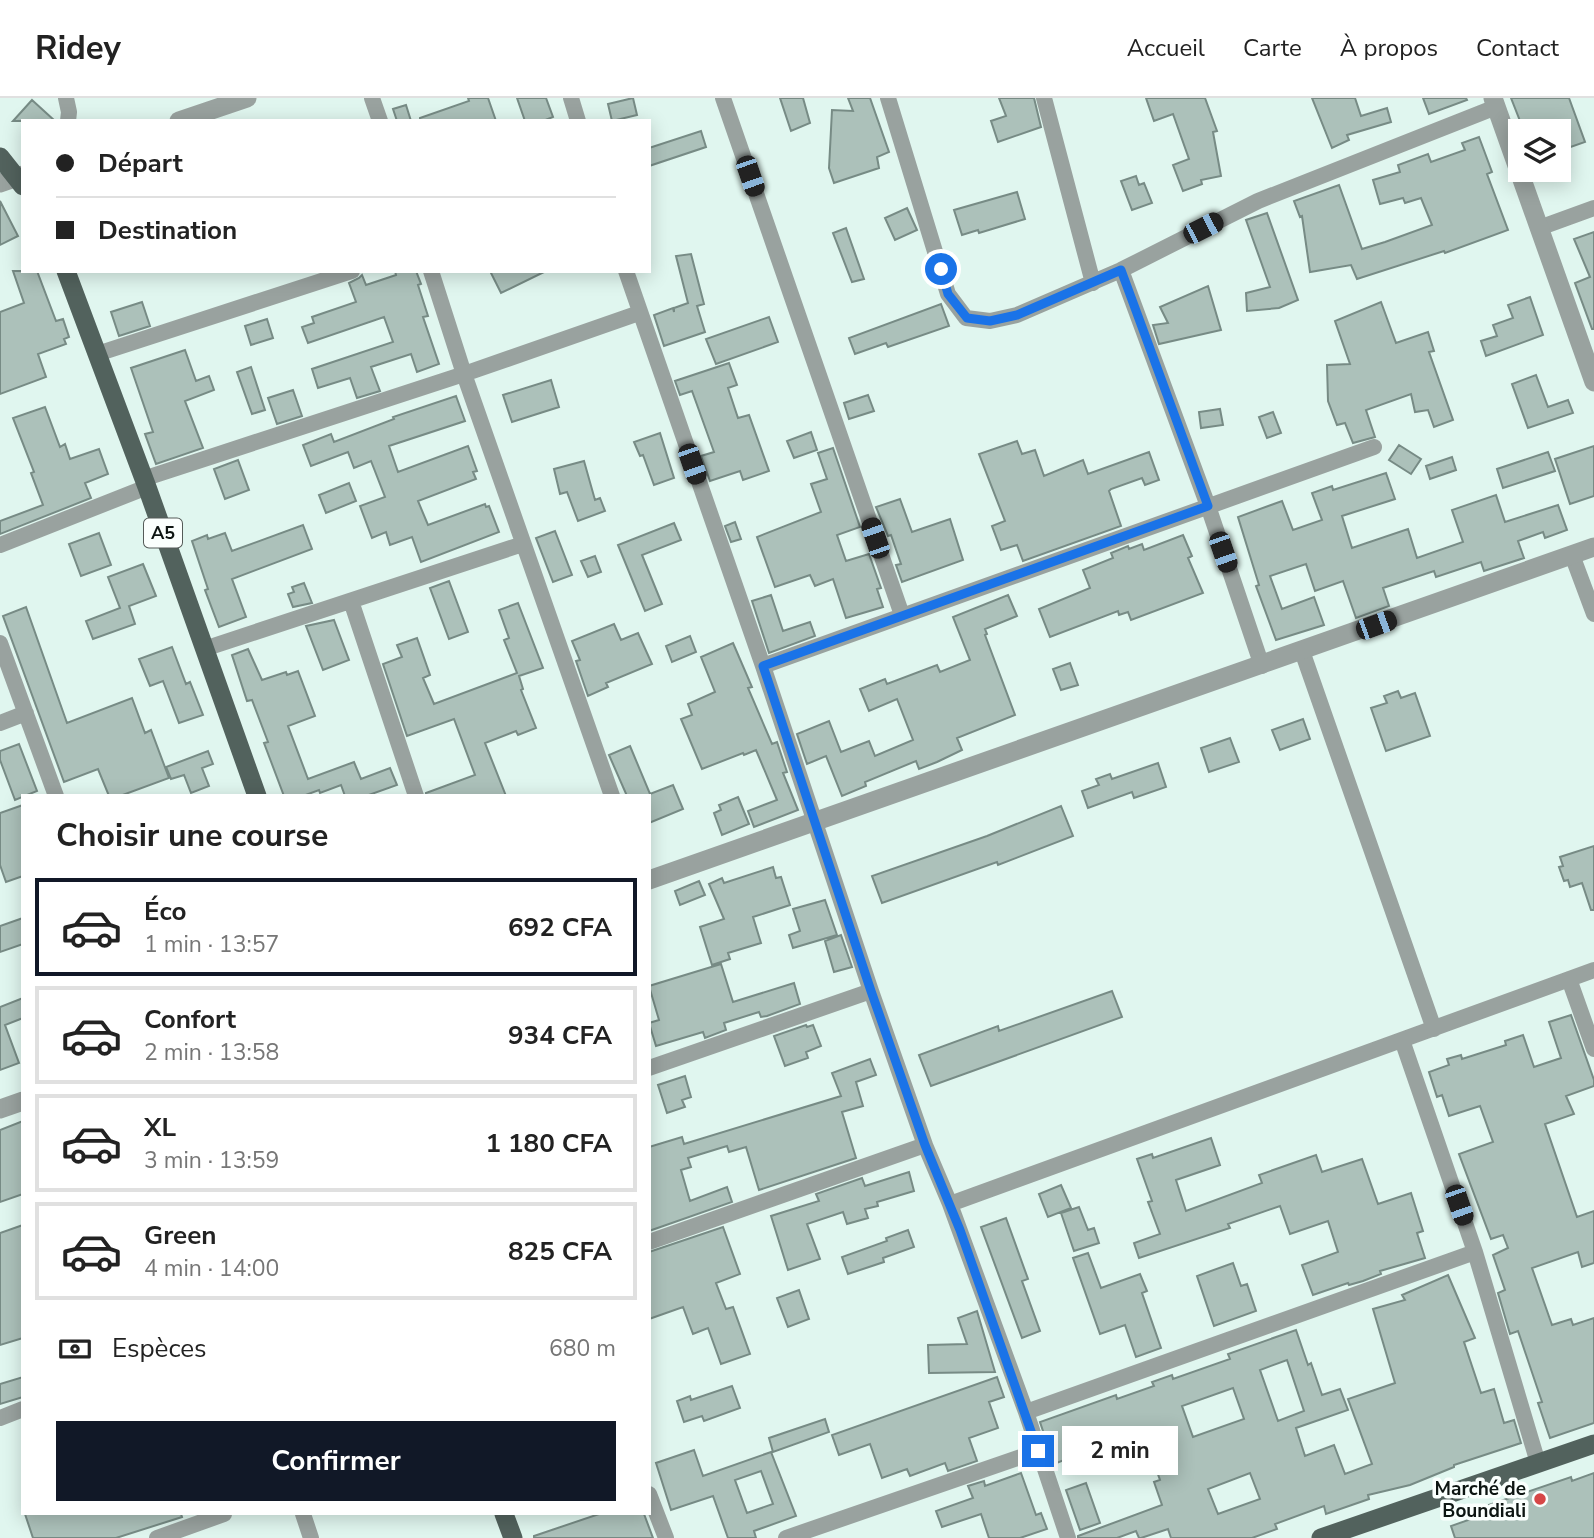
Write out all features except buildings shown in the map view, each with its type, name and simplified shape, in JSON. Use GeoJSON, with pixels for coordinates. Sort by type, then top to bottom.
{"type":"FeatureCollection","features":[{"type":"Feature","properties":{"kind":"main road"},"geometry":{"type":"LineString","coordinates":[[0,157],[16,181]]}},
{"type":"Feature","properties":{"kind":"main road","name":"A5"},"geometry":{"type":"LineString","coordinates":[[67,273],[256,794]]}},
{"type":"Feature","properties":{"kind":"main road"},"geometry":{"type":"LineString","coordinates":[[1321,1538],[1594,1444]]}},
{"type":"Feature","properties":{"kind":"main road"},"geometry":{"type":"LineString","coordinates":[[504,1515],[513,1538]]}},
{"type":"Feature","properties":{"kind":"street"},"geometry":{"type":"LineString","coordinates":[[66,98],[68,119]]}},
{"type":"Feature","properties":{"kind":"street"},"geometry":{"type":"LineString","coordinates":[[185,119],[247,98]]}},
{"type":"Feature","properties":{"kind":"street"},"geometry":{"type":"LineString","coordinates":[[372,98],[379,119]]}},
{"type":"Feature","properties":{"kind":"street"},"geometry":{"type":"LineString","coordinates":[[571,98],[577,119]]}},
{"type":"Feature","properties":{"kind":"street"},"geometry":{"type":"LineString","coordinates":[[723,98],[902,615]]}},
{"type":"Feature","properties":{"kind":"street"},"geometry":{"type":"LineString","coordinates":[[888,98],[948,294],[967,318],[990,321],[1017,315],[1093,283],[1258,201],[1494,102],[1539,228],[1589,352],[1594,382]]}},
{"type":"Feature","properties":{"kind":"street"},"geometry":{"type":"LineString","coordinates":[[1044,98],[1093,283]]}},
{"type":"Feature","properties":{"kind":"street"},"geometry":{"type":"LineString","coordinates":[[1539,228],[1594,208]]}},
{"type":"Feature","properties":{"kind":"street"},"geometry":{"type":"LineString","coordinates":[[1121,270],[1208,506],[1262,666]]}},
{"type":"Feature","properties":{"kind":"street"},"geometry":{"type":"LineString","coordinates":[[97,354],[346,273]]}},
{"type":"Feature","properties":{"kind":"street"},"geometry":{"type":"LineString","coordinates":[[432,273],[464,374],[611,794]]}},
{"type":"Feature","properties":{"kind":"street"},"geometry":{"type":"LineString","coordinates":[[627,273],[763,666],[871,991],[925,1145],[950,1204],[1026,1412],[1068,1538]]}},
{"type":"Feature","properties":{"kind":"street"},"geometry":{"type":"LineString","coordinates":[[0,545],[145,483],[639,313]]}},
{"type":"Feature","properties":{"kind":"street"},"geometry":{"type":"LineString","coordinates":[[763,666],[1374,447]]}},
{"type":"Feature","properties":{"kind":"street"},"geometry":{"type":"LineString","coordinates":[[204,649],[523,544]]}},
{"type":"Feature","properties":{"kind":"street"},"geometry":{"type":"LineString","coordinates":[[651,879],[1594,547]]}},
{"type":"Feature","properties":{"kind":"street"},"geometry":{"type":"LineString","coordinates":[[1572,555],[1594,614]]}},
{"type":"Feature","properties":{"kind":"street"},"geometry":{"type":"LineString","coordinates":[[351,601],[415,794]]}},
{"type":"Feature","properties":{"kind":"street"},"geometry":{"type":"LineString","coordinates":[[0,643],[55,794]]}},
{"type":"Feature","properties":{"kind":"street"},"geometry":{"type":"LineString","coordinates":[[1302,651],[1434,1029]]}},
{"type":"Feature","properties":{"kind":"street"},"geometry":{"type":"LineString","coordinates":[[0,723],[26,713]]}},
{"type":"Feature","properties":{"kind":"street"},"geometry":{"type":"LineString","coordinates":[[950,1204],[1594,970]]}},
{"type":"Feature","properties":{"kind":"street"},"geometry":{"type":"LineString","coordinates":[[1569,979],[1594,1049]]}},
{"type":"Feature","properties":{"kind":"street"},"geometry":{"type":"LineString","coordinates":[[651,1067],[871,991]]}},
{"type":"Feature","properties":{"kind":"street"},"geometry":{"type":"LineString","coordinates":[[1402,1041],[1475,1252],[1538,1463]]}},
{"type":"Feature","properties":{"kind":"street"},"geometry":{"type":"LineString","coordinates":[[0,1109],[21,1102]]}},
{"type":"Feature","properties":{"kind":"street"},"geometry":{"type":"LineString","coordinates":[[651,1241],[925,1145]]}},
{"type":"Feature","properties":{"kind":"street"},"geometry":{"type":"LineString","coordinates":[[1026,1412],[1475,1252]]}},
{"type":"Feature","properties":{"kind":"street"},"geometry":{"type":"LineString","coordinates":[[0,1418],[21,1410]]}},
{"type":"Feature","properties":{"kind":"street"},"geometry":{"type":"LineString","coordinates":[[786,1538],[1038,1451]]}},
{"type":"Feature","properties":{"kind":"street"},"geometry":{"type":"LineString","coordinates":[[651,1499],[666,1538]]}},
{"type":"Feature","properties":{"kind":"street"},"geometry":{"type":"LineString","coordinates":[[157,1538],[221,1515]]}},
{"type":"Feature","properties":{"kind":"street"},"geometry":{"type":"LineString","coordinates":[[303,1515],[312,1538]]}},
{"type":"Feature","properties":{"kind":"place","name":"Marché de Boundiali"},"geometry":{"type":"Point","coordinates":[1540,1499]}},
{"type":"Feature","properties":{"kind":"route"},"geometry":{"type":"LineString","coordinates":[[941,269],[948,294],[967,318],[990,321],[1017,315],[1121,270],[1208,506],[763,666],[871,991],[1038,1451]]}}]}
